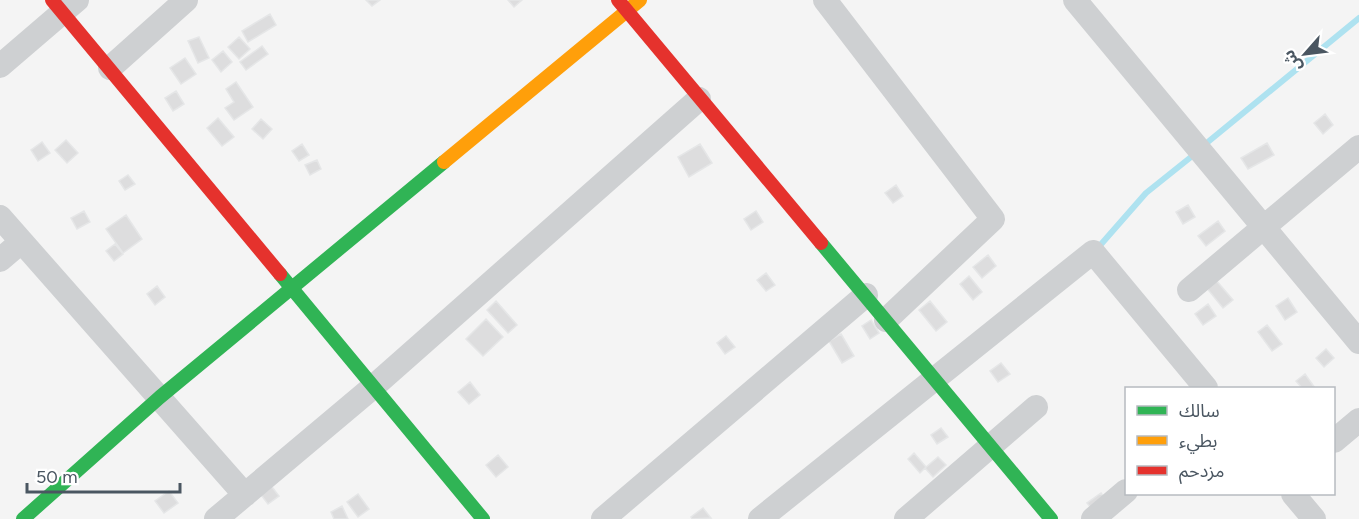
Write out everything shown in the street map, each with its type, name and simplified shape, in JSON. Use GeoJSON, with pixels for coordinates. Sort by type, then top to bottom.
{"type":"FeatureCollection","features":[{"type":"Feature","properties":{"kind":"street"},"geometry":{"type":"LineString","coordinates":[[110,68],[186,0]]}},
{"type":"Feature","properties":{"kind":"street"},"geometry":{"type":"LineString","coordinates":[[23,519],[160,397],[622,6],[640,0]]}},
{"type":"Feature","properties":{"kind":"street"},"geometry":{"type":"LineString","coordinates":[[825,0],[993,219],[886,320]]}},
{"type":"Feature","properties":{"kind":"street"},"geometry":{"type":"LineString","coordinates":[[1075,0],[1262,229],[1359,342]]}},
{"type":"Feature","properties":{"kind":"street"},"geometry":{"type":"LineString","coordinates":[[0,66],[64,4],[110,68],[483,519]]}},
{"type":"Feature","properties":{"kind":"street"},"geometry":{"type":"LineString","coordinates":[[622,6],[1051,519]]}},
{"type":"Feature","properties":{"kind":"street"},"geometry":{"type":"LineString","coordinates":[[216,519],[373,387],[699,99]]}},
{"type":"Feature","properties":{"kind":"street"},"geometry":{"type":"LineString","coordinates":[[1188,290],[1359,147]]}},
{"type":"Feature","properties":{"kind":"street"},"geometry":{"type":"LineString","coordinates":[[0,217],[245,495]]}},
{"type":"Feature","properties":{"kind":"street"},"geometry":{"type":"LineString","coordinates":[[0,260],[21,242]]}},
{"type":"Feature","properties":{"kind":"street"},"geometry":{"type":"LineString","coordinates":[[760,519],[1093,252],[1205,387]]}},
{"type":"Feature","properties":{"kind":"street"},"geometry":{"type":"LineString","coordinates":[[603,519],[866,295]]}},
{"type":"Feature","properties":{"kind":"street"},"geometry":{"type":"LineString","coordinates":[[906,519],[1036,407]]}},
{"type":"Feature","properties":{"kind":"street"},"geometry":{"type":"LineString","coordinates":[[1335,440],[1359,420]]}},
{"type":"Feature","properties":{"kind":"street"},"geometry":{"type":"LineString","coordinates":[[1093,519],[1125,492]]}},
{"type":"Feature","properties":{"kind":"street"},"geometry":{"type":"LineString","coordinates":[[1294,495],[1314,519]]}},
{"type":"Feature","properties":{"kind":"building"},"geometry":{"type":"Polygon","coordinates":[[[366,0],[380,0],[372,6],[366,0]]]}},
{"type":"Feature","properties":{"kind":"building"},"geometry":{"type":"Polygon","coordinates":[[[508,0],[522,0],[514,7],[508,0]]]}},
{"type":"Feature","properties":{"kind":"building"},"geometry":{"type":"Polygon","coordinates":[[[270,14],[276,25],[248,42],[242,31],[270,14]]]}},
{"type":"Feature","properties":{"kind":"building"},"geometry":{"type":"Polygon","coordinates":[[[199,37],[209,58],[198,63],[188,41],[199,37]]]}},
{"type":"Feature","properties":{"kind":"building"},"geometry":{"type":"Polygon","coordinates":[[[239,37],[250,49],[239,59],[228,47],[239,37]]]}},
{"type":"Feature","properties":{"kind":"building"},"geometry":{"type":"Polygon","coordinates":[[[262,46],[268,54],[246,70],[240,62],[262,46]]]}},
{"type":"Feature","properties":{"kind":"building"},"geometry":{"type":"Polygon","coordinates":[[[223,51],[232,62],[221,72],[212,60],[223,51]]]}},
{"type":"Feature","properties":{"kind":"building"},"geometry":{"type":"Polygon","coordinates":[[[185,58],[196,74],[181,84],[170,68],[185,58]]]}},
{"type":"Feature","properties":{"kind":"building"},"geometry":{"type":"Polygon","coordinates":[[[236,82],[253,107],[234,120],[225,108],[234,102],[226,89],[236,82]]]}},
{"type":"Feature","properties":{"kind":"building"},"geometry":{"type":"Polygon","coordinates":[[[176,91],[184,104],[173,111],[165,98],[176,91]]]}},
{"type":"Feature","properties":{"kind":"building"},"geometry":{"type":"Polygon","coordinates":[[[1325,114],[1333,125],[1323,134],[1314,123],[1325,114]]]}},
{"type":"Feature","properties":{"kind":"building"},"geometry":{"type":"Polygon","coordinates":[[[218,118],[234,137],[222,146],[207,128],[218,118]]]}},
{"type":"Feature","properties":{"kind":"building"},"geometry":{"type":"Polygon","coordinates":[[[261,119],[272,129],[263,139],[252,129],[261,119]]]}},
{"type":"Feature","properties":{"kind":"building"},"geometry":{"type":"Polygon","coordinates":[[[66,140],[78,153],[67,163],[55,150],[66,140]]]}},
{"type":"Feature","properties":{"kind":"building"},"geometry":{"type":"Polygon","coordinates":[[[42,142],[50,153],[38,161],[31,150],[42,142]]]}},
{"type":"Feature","properties":{"kind":"building"},"geometry":{"type":"Polygon","coordinates":[[[1267,143],[1274,155],[1248,169],[1241,158],[1267,143]]]}},
{"type":"Feature","properties":{"kind":"building"},"geometry":{"type":"Polygon","coordinates":[[[302,144],[309,155],[299,161],[292,151],[302,144]]]}},
{"type":"Feature","properties":{"kind":"building"},"geometry":{"type":"Polygon","coordinates":[[[700,144],[712,163],[689,177],[678,157],[700,144]]]}},
{"type":"Feature","properties":{"kind":"building"},"geometry":{"type":"Polygon","coordinates":[[[317,160],[321,169],[310,175],[305,165],[317,160]]]}},
{"type":"Feature","properties":{"kind":"building"},"geometry":{"type":"Polygon","coordinates":[[[128,175],[135,184],[125,190],[119,181],[128,175]]]}},
{"type":"Feature","properties":{"kind":"building"},"geometry":{"type":"Polygon","coordinates":[[[896,185],[903,196],[893,203],[885,193],[896,185]]]}},
{"type":"Feature","properties":{"kind":"building"},"geometry":{"type":"Polygon","coordinates":[[[1188,205],[1195,217],[1183,224],[1176,212],[1188,205]]]}},
{"type":"Feature","properties":{"kind":"building"},"geometry":{"type":"Polygon","coordinates":[[[84,211],[90,222],[77,229],[71,218],[84,211]]]}},
{"type":"Feature","properties":{"kind":"building"},"geometry":{"type":"Polygon","coordinates":[[[756,211],[763,222],[751,230],[744,219],[756,211]]]}},
{"type":"Feature","properties":{"kind":"building"},"geometry":{"type":"Polygon","coordinates":[[[126,215],[142,239],[123,253],[106,229],[126,215]]]}},
{"type":"Feature","properties":{"kind":"building"},"geometry":{"type":"Polygon","coordinates":[[[1218,221],[1225,231],[1206,246],[1198,236],[1218,221]]]}},
{"type":"Feature","properties":{"kind":"building"},"geometry":{"type":"Polygon","coordinates":[[[115,244],[123,254],[114,261],[106,251],[115,244]]]}},
{"type":"Feature","properties":{"kind":"building"},"geometry":{"type":"Polygon","coordinates":[[[988,255],[996,266],[982,278],[973,267],[988,255]]]}},
{"type":"Feature","properties":{"kind":"building"},"geometry":{"type":"Polygon","coordinates":[[[766,273],[775,285],[766,291],[757,280],[766,273]]]}},
{"type":"Feature","properties":{"kind":"building"},"geometry":{"type":"Polygon","coordinates":[[[969,276],[982,292],[973,300],[960,284],[969,276]]]}},
{"type":"Feature","properties":{"kind":"building"},"geometry":{"type":"Polygon","coordinates":[[[1215,279],[1233,300],[1223,308],[1205,286],[1215,279]]]}},
{"type":"Feature","properties":{"kind":"building"},"geometry":{"type":"Polygon","coordinates":[[[157,286],[165,297],[155,305],[147,294],[157,286]]]}},
{"type":"Feature","properties":{"kind":"building"},"geometry":{"type":"Polygon","coordinates":[[[1288,298],[1297,312],[1285,320],[1276,306],[1288,298]]]}},
{"type":"Feature","properties":{"kind":"building"},"geometry":{"type":"Polygon","coordinates":[[[496,301],[517,325],[508,333],[487,310],[496,301]]]}},
{"type":"Feature","properties":{"kind":"building"},"geometry":{"type":"Polygon","coordinates":[[[930,301],[947,322],[936,331],[919,310],[930,301]]]}},
{"type":"Feature","properties":{"kind":"building"},"geometry":{"type":"Polygon","coordinates":[[[1208,304],[1216,316],[1203,325],[1195,314],[1208,304]]]}},
{"type":"Feature","properties":{"kind":"building"},"geometry":{"type":"Polygon","coordinates":[[[486,319],[503,337],[483,356],[466,339],[486,319]]]}},
{"type":"Feature","properties":{"kind":"building"},"geometry":{"type":"Polygon","coordinates":[[[871,320],[879,333],[870,339],[862,326],[871,320]]]}},
{"type":"Feature","properties":{"kind":"building"},"geometry":{"type":"Polygon","coordinates":[[[1267,325],[1282,344],[1272,351],[1258,332],[1267,325]]]}},
{"type":"Feature","properties":{"kind":"building"},"geometry":{"type":"Polygon","coordinates":[[[841,334],[854,356],[842,363],[829,341],[841,334]]]}},
{"type":"Feature","properties":{"kind":"building"},"geometry":{"type":"Polygon","coordinates":[[[726,336],[735,347],[725,354],[717,343],[726,336]]]}},
{"type":"Feature","properties":{"kind":"building"},"geometry":{"type":"Polygon","coordinates":[[[1326,349],[1334,358],[1324,367],[1316,358],[1326,349]]]}},
{"type":"Feature","properties":{"kind":"building"},"geometry":{"type":"Polygon","coordinates":[[[1001,363],[1010,374],[998,382],[990,371],[1001,363]]]}},
{"type":"Feature","properties":{"kind":"building"},"geometry":{"type":"Polygon","coordinates":[[[1305,374],[1314,387],[1301,387],[1296,381],[1305,374]]]}},
{"type":"Feature","properties":{"kind":"building"},"geometry":{"type":"Polygon","coordinates":[[[470,382],[480,395],[469,404],[458,392],[470,382]]]}},
{"type":"Feature","properties":{"kind":"building"},"geometry":{"type":"Polygon","coordinates":[[[941,428],[948,437],[937,444],[931,435],[941,428]]]}},
{"type":"Feature","properties":{"kind":"building"},"geometry":{"type":"Polygon","coordinates":[[[914,453],[926,467],[920,473],[908,459],[914,453]]]}},
{"type":"Feature","properties":{"kind":"building"},"geometry":{"type":"Polygon","coordinates":[[[498,455],[508,467],[496,477],[486,465],[498,455]]]}},
{"type":"Feature","properties":{"kind":"building"},"geometry":{"type":"Polygon","coordinates":[[[938,457],[946,465],[933,477],[925,468],[938,457]]]}},
{"type":"Feature","properties":{"kind":"building"},"geometry":{"type":"Polygon","coordinates":[[[272,487],[279,496],[268,504],[261,495],[272,487]]]}},
{"type":"Feature","properties":{"kind":"building"},"geometry":{"type":"Polygon","coordinates":[[[169,491],[178,503],[164,513],[155,501],[169,491]]]}},
{"type":"Feature","properties":{"kind":"building"},"geometry":{"type":"Polygon","coordinates":[[[1101,493],[1108,503],[1095,513],[1087,503],[1101,493]]]}},
{"type":"Feature","properties":{"kind":"building"},"geometry":{"type":"Polygon","coordinates":[[[358,494],[369,509],[358,517],[347,502],[358,494]]]}},
{"type":"Feature","properties":{"kind":"building"},"geometry":{"type":"Polygon","coordinates":[[[342,506],[348,519],[334,519],[331,512],[342,506]]]}},
{"type":"Feature","properties":{"kind":"building"},"geometry":{"type":"Polygon","coordinates":[[[703,508],[711,518],[692,519],[691,517],[703,508]]]}},
{"type":"Feature","properties":{"kind":"waterway"},"geometry":{"type":"LineString","coordinates":[[1203,146],[1359,18]]}},
{"type":"Feature","properties":{"kind":"waterway"},"geometry":{"type":"LineString","coordinates":[[1096,250],[1146,193],[1196,153]]}},
{"type":"Feature","properties":{"kind":"traffic: fast"},"geometry":{"type":"LineString","coordinates":[[23,519],[160,397],[444,162]]}},
{"type":"Feature","properties":{"kind":"traffic: fast"},"geometry":{"type":"LineString","coordinates":[[821,243],[1051,519]]}},
{"type":"Feature","properties":{"kind":"traffic: fast"},"geometry":{"type":"LineString","coordinates":[[280,274],[483,519]]}},
{"type":"Feature","properties":{"kind":"traffic: slow"},"geometry":{"type":"LineString","coordinates":[[444,162],[640,0]]}},
{"type":"Feature","properties":{"kind":"traffic: jam"},"geometry":{"type":"LineString","coordinates":[[52,0],[280,274]]}},
{"type":"Feature","properties":{"kind":"traffic: jam"},"geometry":{"type":"LineString","coordinates":[[618,0],[821,243]]}}]}
